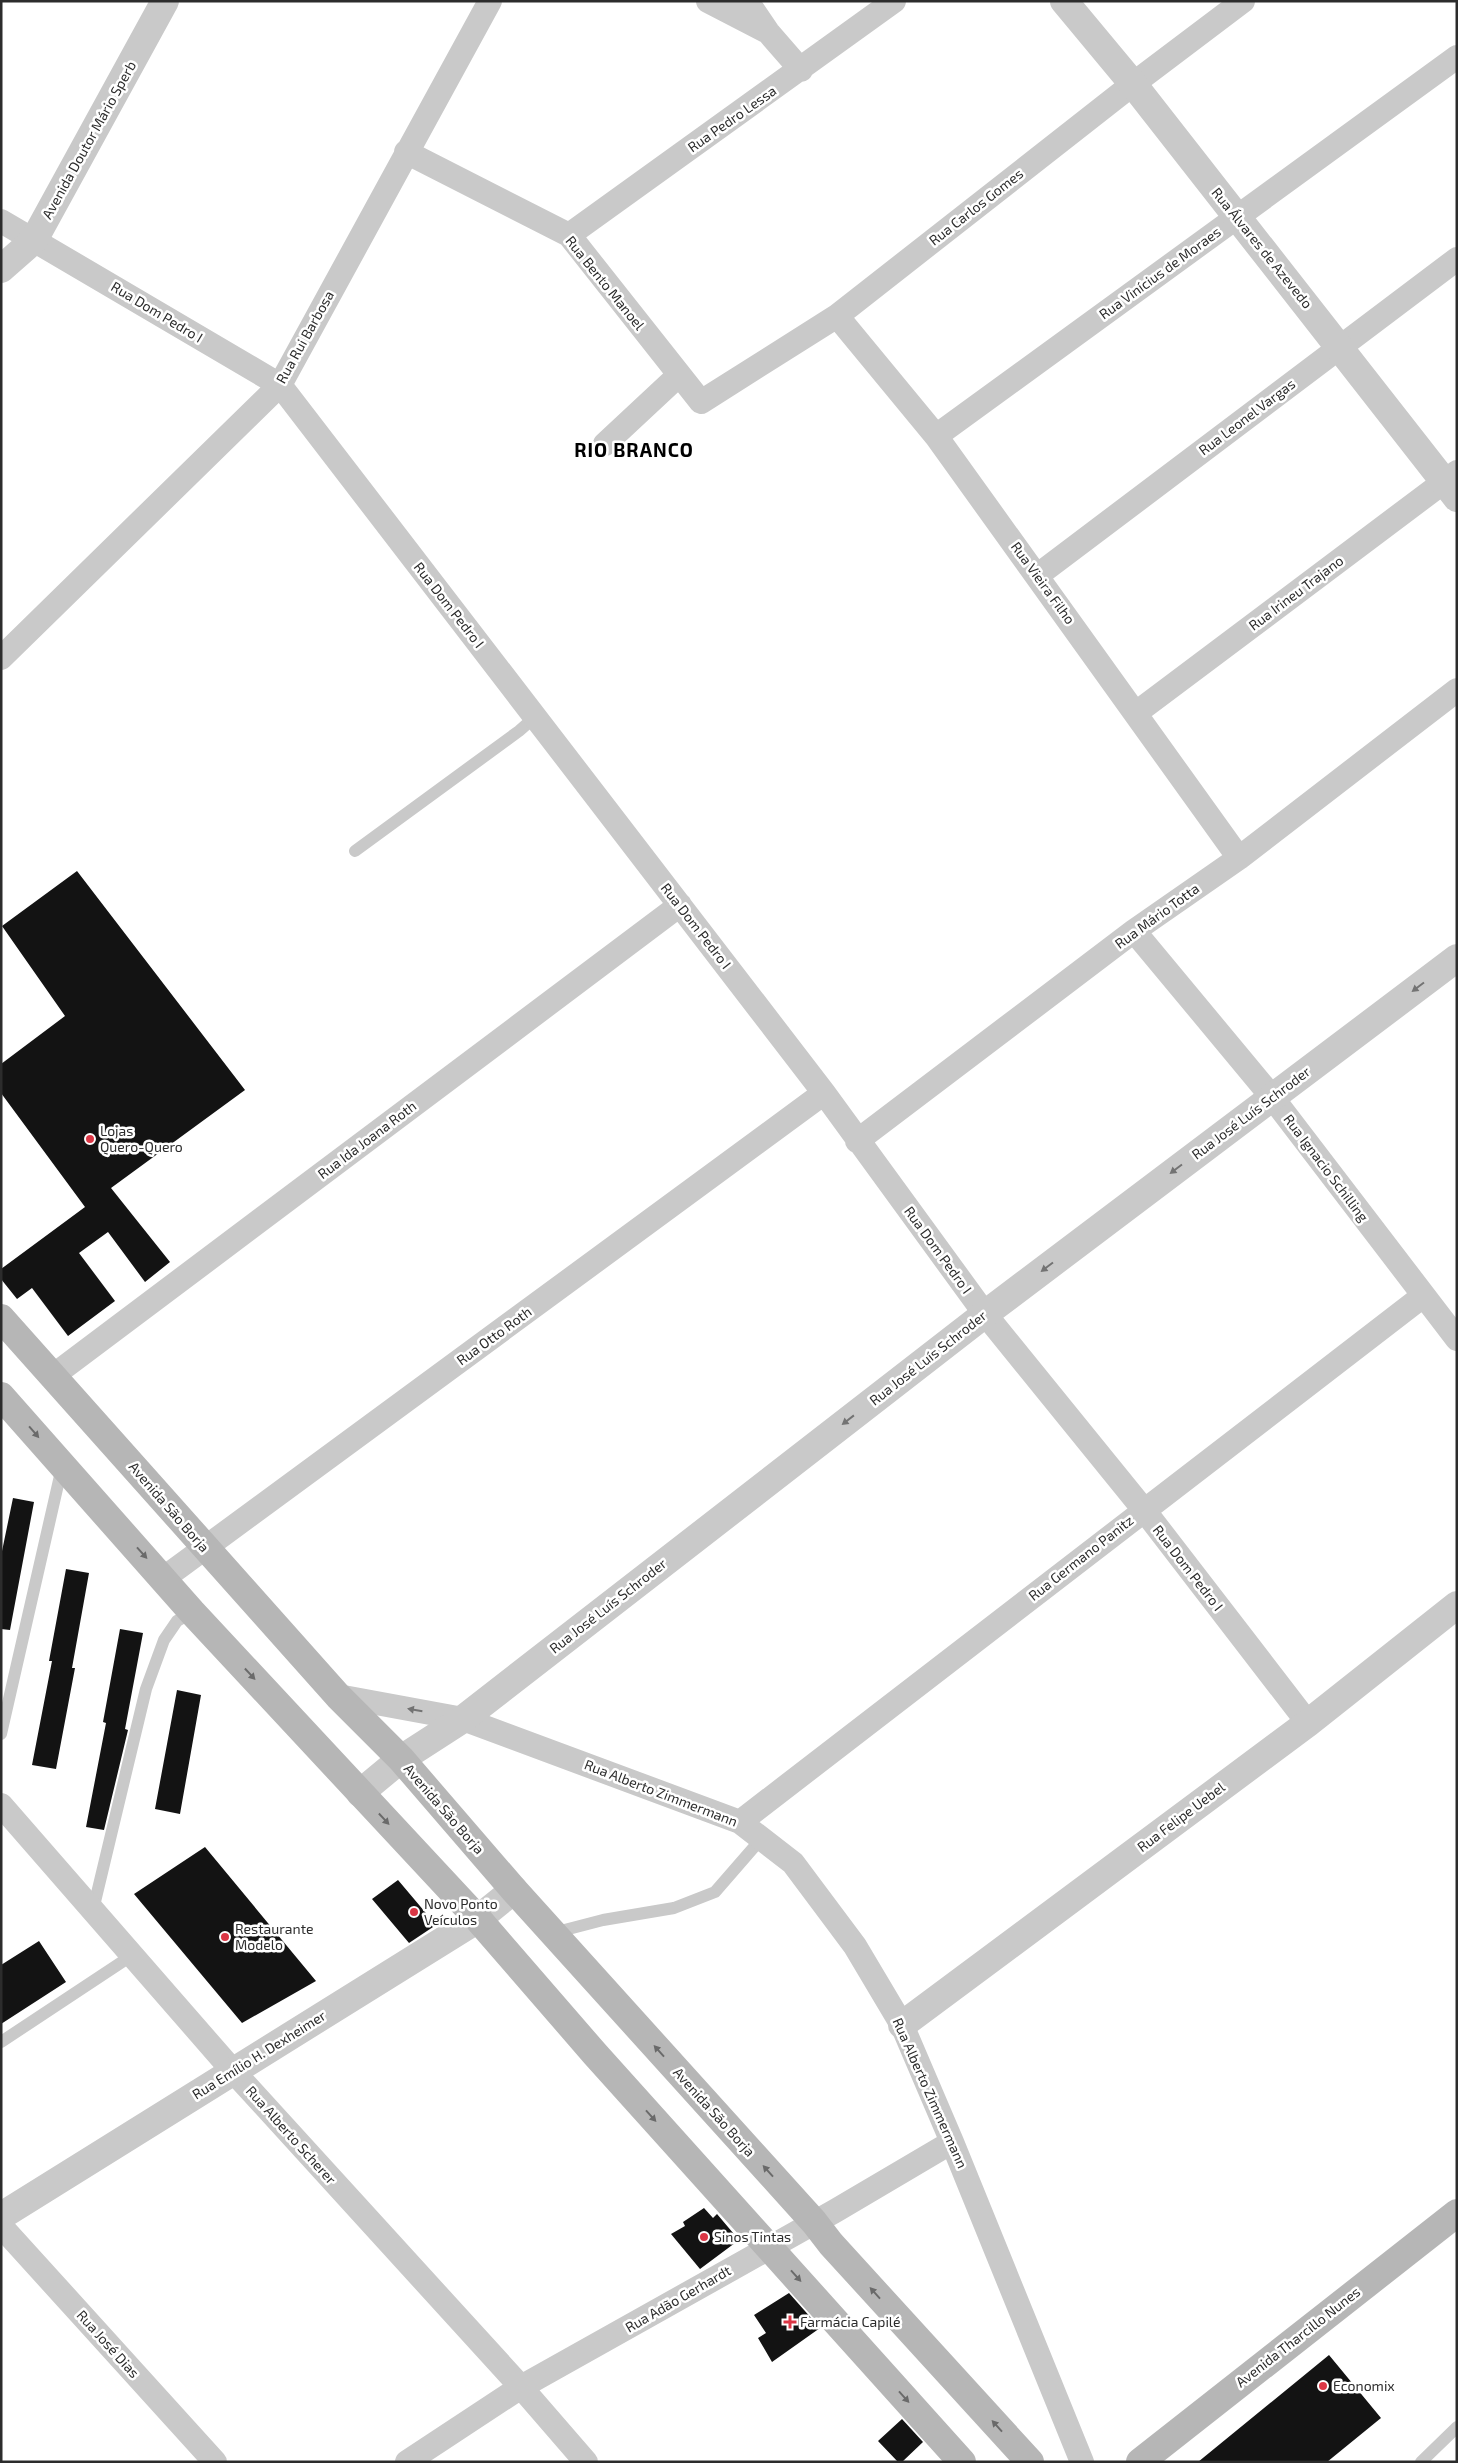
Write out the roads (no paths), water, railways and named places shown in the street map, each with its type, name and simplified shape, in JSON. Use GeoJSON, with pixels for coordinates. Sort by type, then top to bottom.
{"type":"FeatureCollection","features":[{"type":"Feature","properties":{"kind":"main road","name":"Avenida São Borja"},"geometry":{"type":"LineString","coordinates":[[1,1318],[54,1375],[205,1548],[338,1696],[401,1759],[514,1890],[814,2222],[831,2244],[1030,2462]]}},
{"type":"Feature","properties":{"kind":"main road"},"geometry":{"type":"LineString","coordinates":[[1,1396],[164,1578],[192,1612],[478,1919],[595,2054],[770,2246],[962,2462]]}},
{"type":"Feature","properties":{"kind":"main road","name":"Avenida Tharcillo Nunes"},"geometry":{"type":"LineString","coordinates":[[1140,2462],[1457,2213]]}},
{"type":"Feature","properties":{"kind":"street","name":"Avenida Doutor Mário Sperb"},"geometry":{"type":"LineString","coordinates":[[1,269],[34,240],[165,1]]}},
{"type":"Feature","properties":{"kind":"street","name":"Rua Rui Barbosa"},"geometry":{"type":"LineString","coordinates":[[1,658],[280,385],[490,1]]}},
{"type":"Feature","properties":{"kind":"street"},"geometry":{"type":"LineString","coordinates":[[708,1],[768,32]]}},
{"type":"Feature","properties":{"kind":"street"},"geometry":{"type":"LineString","coordinates":[[747,1],[768,32],[801,70]]}},
{"type":"Feature","properties":{"kind":"street","name":"Rua Pedro Lessa"},"geometry":{"type":"LineString","coordinates":[[569,235],[801,70],[894,1]]}},
{"type":"Feature","properties":{"kind":"street","name":"Rua Álvares de Azevedo"},"geometry":{"type":"LineString","coordinates":[[1064,1],[1133,84],[1237,218],[1453,484]]}},
{"type":"Feature","properties":{"kind":"street","name":"Rua Carlos Gomes"},"geometry":{"type":"LineString","coordinates":[[700,402],[837,316],[1133,84],[1243,1]]}},
{"type":"Feature","properties":{"kind":"street","name":"Rua Vinícius de Moraes"},"geometry":{"type":"LineString","coordinates":[[936,436],[1457,56]]}},
{"type":"Feature","properties":{"kind":"street","name":"Rua Bento Manoel"},"geometry":{"type":"LineString","coordinates":[[406,152],[569,235],[700,402]]}},
{"type":"Feature","properties":{"kind":"street","name":"Rua Dom Pedro I"},"geometry":{"type":"LineString","coordinates":[[1,221],[280,385],[824,1093],[857,1141],[985,1314],[1144,1510],[1308,1723]]}},
{"type":"Feature","properties":{"kind":"street","name":"Rua Leonel Vargas"},"geometry":{"type":"LineString","coordinates":[[1038,576],[1457,259]]}},
{"type":"Feature","properties":{"kind":"street","name":"Rua Vieira Filho"},"geometry":{"type":"LineString","coordinates":[[837,316],[936,436],[1239,858]]}},
{"type":"Feature","properties":{"kind":"street"},"geometry":{"type":"LineString","coordinates":[[605,444],[679,375]]}},
{"type":"Feature","properties":{"kind":"street","name":"Rua Irineu Trajano"},"geometry":{"type":"LineString","coordinates":[[1136,713],[1453,484]]}},
{"type":"Feature","properties":{"kind":"street","name":"Rua Mário Totta"},"geometry":{"type":"LineString","coordinates":[[857,1141],[1134,931],[1239,858],[1457,690]]}},
{"type":"Feature","properties":{"kind":"street","name":"Rua Ida Joana Roth"},"geometry":{"type":"LineString","coordinates":[[54,1375],[680,905]]}},
{"type":"Feature","properties":{"kind":"street","name":"Rua Ignacio Schilling"},"geometry":{"type":"LineString","coordinates":[[1134,931],[1272,1097],[1457,1339]]}},
{"type":"Feature","properties":{"kind":"street","name":"Rua José Luís Schroder"},"geometry":{"type":"LineString","coordinates":[[401,1759],[463,1718],[985,1314],[1457,958]]}},
{"type":"Feature","properties":{"kind":"street","name":"Rua Otto Roth"},"geometry":{"type":"LineString","coordinates":[[164,1578],[824,1093]]}},
{"type":"Feature","properties":{"kind":"street","name":"Rua Germano Panitz"},"geometry":{"type":"LineString","coordinates":[[740,1822],[1423,1296]]}},
{"type":"Feature","properties":{"kind":"street","name":"Rua Felipe Uebel"},"geometry":{"type":"LineString","coordinates":[[902,2025],[1308,1723],[1457,1606]]}},
{"type":"Feature","properties":{"kind":"street","name":"Rua Alberto Zimmermann"},"geometry":{"type":"LineString","coordinates":[[338,1696],[463,1718],[740,1822],[793,1863],[855,1946],[902,2025],[952,2142],[1082,2462]]}},
{"type":"Feature","properties":{"kind":"street","name":"Avenida São Borja"},"geometry":{"type":"LineString","coordinates":[[360,1793],[401,1759]]}},
{"type":"Feature","properties":{"kind":"street","name":"Rua Alberto Scherer"},"geometry":{"type":"LineString","coordinates":[[1,1805],[233,2071],[521,2387],[586,2462]]}},
{"type":"Feature","properties":{"kind":"street","name":"Rua Emílio H. Dexheimer"},"geometry":{"type":"LineString","coordinates":[[1,2216],[478,1919],[514,1890]]}},
{"type":"Feature","properties":{"kind":"street","name":"Rua Adão Gerhardt"},"geometry":{"type":"LineString","coordinates":[[407,2462],[521,2387],[952,2142]]}},
{"type":"Feature","properties":{"kind":"street","name":"Rua José Dias"},"geometry":{"type":"LineString","coordinates":[[1,2226],[215,2462]]}},
{"type":"Feature","properties":{"kind":"lane"},"geometry":{"type":"LineString","coordinates":[[355,851],[519,731],[535,717]]}},
{"type":"Feature","properties":{"kind":"lane"},"geometry":{"type":"LineString","coordinates":[[1,1734],[63,1465]]}},
{"type":"Feature","properties":{"kind":"lane"},"geometry":{"type":"LineString","coordinates":[[93,1910],[146,1690],[164,1640],[177,1621],[192,1612]]}},
{"type":"Feature","properties":{"kind":"lane"},"geometry":{"type":"LineString","coordinates":[[553,1933],[603,1920],[674,1908],[715,1892],[762,1838]]}},
{"type":"Feature","properties":{"kind":"lane"},"geometry":{"type":"LineString","coordinates":[[1,2042],[131,1956]]}},
{"type":"Feature","properties":{"kind":"lane"},"geometry":{"type":"LineString","coordinates":[[1421,2462],[1457,2427]]}},
{"type":"Feature","properties":{"kind":"place","name":"Lojas Quero-Quero"},"geometry":{"type":"Point","coordinates":[90,1139]}},
{"type":"Feature","properties":{"kind":"place","name":"Novo Ponto Veículos"},"geometry":{"type":"Point","coordinates":[414,1912]}},
{"type":"Feature","properties":{"kind":"place","name":"Restaurante Modelo"},"geometry":{"type":"Point","coordinates":[225,1937]}},
{"type":"Feature","properties":{"kind":"place","name":"Sinos Tintas"},"geometry":{"type":"Point","coordinates":[704,2237]}},
{"type":"Feature","properties":{"kind":"place","name":"Farmácia Capilé"},"geometry":{"type":"Point","coordinates":[790,2322]}},
{"type":"Feature","properties":{"kind":"place","name":"Economix"},"geometry":{"type":"Point","coordinates":[1323,2386]}},
{"type":"Feature","properties":{"kind":"district","name":"RIO BRANCO"},"geometry":{"type":"Point","coordinates":[634,450]}}]}
